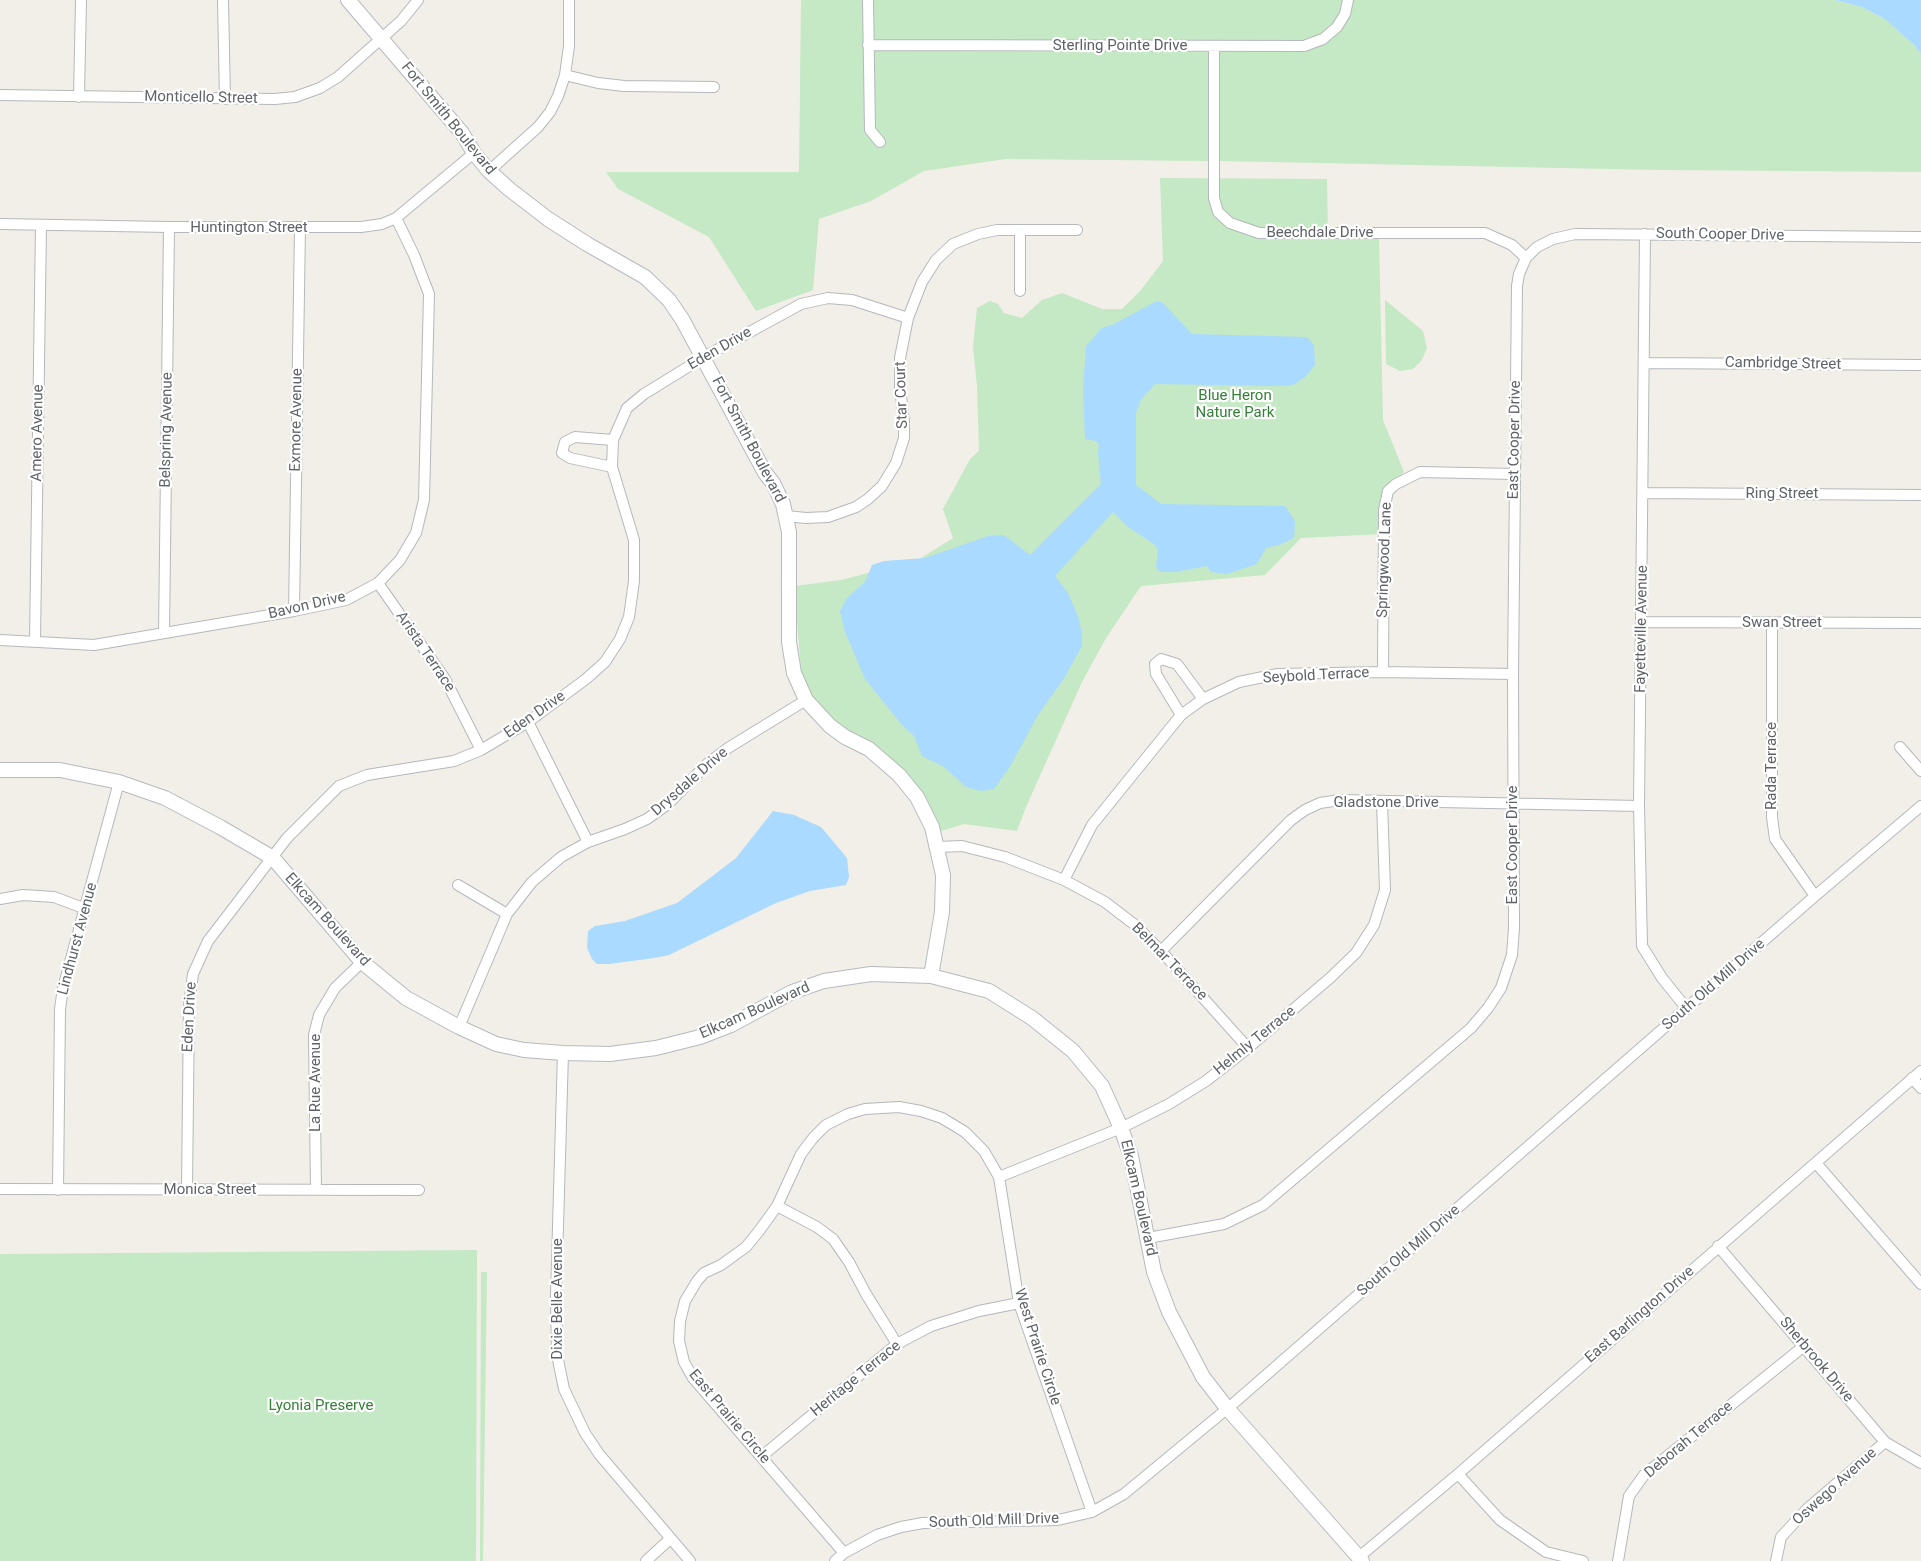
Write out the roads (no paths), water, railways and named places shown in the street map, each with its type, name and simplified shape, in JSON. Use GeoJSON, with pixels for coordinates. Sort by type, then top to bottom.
{"type":"FeatureCollection","features":[{"type":"Feature","properties":{"kind":"street"},"geometry":{"type":"LineString","coordinates":[[79,97],[81,0]]}},
{"type":"Feature","properties":{"kind":"street"},"geometry":{"type":"LineString","coordinates":[[223,0],[225,99]]}},
{"type":"Feature","properties":{"kind":"street","name":"Fort Smith Boulevard"},"geometry":{"type":"LineString","coordinates":[[348,0],[462,133],[474,153],[489,171],[548,219],[645,278],[670,300],[704,357],[783,504],[789,532],[789,642],[794,673],[806,700],[830,726],[845,737],[869,749],[899,775],[917,797],[932,827],[943,876],[942,912],[931,976]]}},
{"type":"Feature","properties":{"kind":"street","name":"Monticello Street"},"geometry":{"type":"LineString","coordinates":[[0,95],[225,99],[295,97],[320,88],[338,77],[401,21],[418,0]]}},
{"type":"Feature","properties":{"kind":"street"},"geometry":{"type":"LineString","coordinates":[[489,171],[538,126],[550,112],[566,75],[569,46],[569,0]]}},
{"type":"Feature","properties":{"kind":"street"},"geometry":{"type":"LineString","coordinates":[[868,0],[870,130],[880,142]]}},
{"type":"Feature","properties":{"kind":"street","name":"Sterling Pointe Drive"},"geometry":{"type":"LineString","coordinates":[[868,45],[1304,46],[1323,39],[1337,27],[1345,14],[1348,0]]}},
{"type":"Feature","properties":{"kind":"street","name":"Beechdale Drive"},"geometry":{"type":"LineString","coordinates":[[1214,46],[1214,198],[1218,212],[1230,223],[1259,233],[1485,233],[1512,245],[1526,258]]}},
{"type":"Feature","properties":{"kind":"street"},"geometry":{"type":"LineString","coordinates":[[566,75],[598,83],[624,86],[714,87]]}},
{"type":"Feature","properties":{"kind":"street","name":"Huntington Street"},"geometry":{"type":"LineString","coordinates":[[0,224],[169,228],[300,228],[361,227],[382,224],[396,218],[474,153]]}},
{"type":"Feature","properties":{"kind":"street","name":"Bavon Drive"},"geometry":{"type":"LineString","coordinates":[[0,640],[94,645],[294,611],[346,600],[378,583],[400,560],[416,533],[424,500],[429,294],[396,218]]}},
{"type":"Feature","properties":{"kind":"street","name":"Amero Avenue"},"geometry":{"type":"LineString","coordinates":[[35,641],[41,225]]}},
{"type":"Feature","properties":{"kind":"street","name":"Belspring Avenue"},"geometry":{"type":"LineString","coordinates":[[164,633],[169,228]]}},
{"type":"Feature","properties":{"kind":"street","name":"Exmore Avenue"},"geometry":{"type":"LineString","coordinates":[[294,611],[300,228]]}},
{"type":"Feature","properties":{"kind":"street","name":"Star Court"},"geometry":{"type":"LineString","coordinates":[[786,516],[806,518],[828,517],[856,507],[882,486],[896,464],[904,438],[900,358],[908,318],[922,282],[936,260],[953,244],[978,234],[997,230],[1077,230]]}},
{"type":"Feature","properties":{"kind":"street"},"geometry":{"type":"LineString","coordinates":[[1020,230],[1020,291]]}},
{"type":"Feature","properties":{"kind":"street","name":"South Cooper Drive"},"geometry":{"type":"LineString","coordinates":[[1526,258],[1537,247],[1553,239],[1575,234],[1921,237]]}},
{"type":"Feature","properties":{"kind":"street","name":"Fayetteville Avenue"},"geometry":{"type":"LineString","coordinates":[[1645,234],[1639,806],[1642,946],[1662,978],[1687,1009]]}},
{"type":"Feature","properties":{"kind":"street","name":"East Cooper Drive"},"geometry":{"type":"LineString","coordinates":[[1148,1238],[1224,1224],[1263,1205],[1471,1028],[1488,1008],[1501,988],[1512,955],[1514,928],[1513,674],[1517,286],[1519,274],[1526,258]]}},
{"type":"Feature","properties":{"kind":"street","name":"Eden Drive"},"geometry":{"type":"LineString","coordinates":[[187,1190],[188,1005],[193,974],[208,941],[287,838],[339,786],[367,774],[454,761],[481,750],[528,722],[606,662],[620,638],[629,617],[634,581],[634,540],[612,467],[613,440],[627,408],[644,394],[704,357],[801,304],[828,298],[852,300],[908,318]]}},
{"type":"Feature","properties":{"kind":"street","name":"Cambridge Street"},"geometry":{"type":"LineString","coordinates":[[1644,362],[1921,365]]}},
{"type":"Feature","properties":{"kind":"street"},"geometry":{"type":"LineString","coordinates":[[612,467],[570,458],[562,453],[565,442],[575,437],[613,440]]}},
{"type":"Feature","properties":{"kind":"street","name":"Springwood Lane"},"geometry":{"type":"LineString","coordinates":[[1383,672],[1384,510],[1388,491],[1396,484],[1420,472],[1515,474]]}},
{"type":"Feature","properties":{"kind":"street","name":"Ring Street"},"geometry":{"type":"LineString","coordinates":[[1643,493],[1921,495]]}},
{"type":"Feature","properties":{"kind":"street","name":"Arista Terrace"},"geometry":{"type":"LineString","coordinates":[[378,583],[446,679],[481,750]]}},
{"type":"Feature","properties":{"kind":"street","name":"Swan Street"},"geometry":{"type":"LineString","coordinates":[[1642,622],[1921,623]]}},
{"type":"Feature","properties":{"kind":"street","name":"Rada Terrace"},"geometry":{"type":"LineString","coordinates":[[1772,623],[1772,818],[1775,839],[1815,896]]}},
{"type":"Feature","properties":{"kind":"street"},"geometry":{"type":"LineString","coordinates":[[1181,715],[1156,674],[1155,664],[1161,659],[1177,664],[1203,699]]}},
{"type":"Feature","properties":{"kind":"street","name":"Seybold Terrace"},"geometry":{"type":"LineString","coordinates":[[1064,880],[1092,825],[1181,715],[1203,699],[1239,682],[1278,674],[1383,672],[1513,674]]}},
{"type":"Feature","properties":{"kind":"street","name":"Drysdale Drive"},"geometry":{"type":"LineString","coordinates":[[459,1027],[507,914],[532,882],[561,857],[588,842],[647,819],[668,804],[707,764],[728,748],[806,700]]}},
{"type":"Feature","properties":{"kind":"street"},"geometry":{"type":"LineString","coordinates":[[528,722],[588,842]]}},
{"type":"Feature","properties":{"kind":"street"},"geometry":{"type":"LineString","coordinates":[[1900,747],[1921,771]]}},
{"type":"Feature","properties":{"kind":"street","name":"Elkcam Boulevard"},"geometry":{"type":"LineString","coordinates":[[0,770],[60,770],[119,782],[165,798],[220,827],[272,858],[362,962],[406,998],[459,1027],[496,1044],[524,1050],[563,1053],[610,1054],[656,1048],[700,1037],[731,1025],[792,992],[824,981],[871,974],[931,976],[989,991],[1039,1023],[1073,1051],[1102,1086],[1131,1156],[1154,1272],[1169,1312],[1203,1377],[1360,1559]]}},
{"type":"Feature","properties":{"kind":"street","name":"Lindhurst Avenue"},"geometry":{"type":"LineString","coordinates":[[58,1190],[60,1009],[63,988],[119,782]]}},
{"type":"Feature","properties":{"kind":"street","name":"Gladstone Drive"},"geometry":{"type":"LineString","coordinates":[[1162,951],[1291,820],[1305,810],[1320,803],[1340,800],[1639,806]]}},
{"type":"Feature","properties":{"kind":"street","name":"Helmly Terrace"},"geometry":{"type":"LineString","coordinates":[[999,1177],[1121,1128],[1176,1100],[1206,1081],[1248,1048],[1330,978],[1356,953],[1374,925],[1384,890],[1382,802]]}},
{"type":"Feature","properties":{"kind":"street","name":"South Old Mill Drive"},"geometry":{"type":"LineString","coordinates":[[836,1561],[844,1553],[876,1535],[901,1527],[923,1523],[1058,1520],[1092,1512],[1124,1494],[1228,1408],[1815,896],[1921,806]]}},
{"type":"Feature","properties":{"kind":"street","name":"Belmar Terrace"},"geometry":{"type":"LineString","coordinates":[[938,848],[962,846],[1005,857],[1064,880],[1104,902],[1134,925],[1162,951],[1248,1048]]}},
{"type":"Feature","properties":{"kind":"street"},"geometry":{"type":"LineString","coordinates":[[458,885],[507,914]]}},
{"type":"Feature","properties":{"kind":"street"},"geometry":{"type":"LineString","coordinates":[[0,899],[23,895],[54,897],[86,909]]}},
{"type":"Feature","properties":{"kind":"street","name":"La Rue Avenue"},"geometry":{"type":"LineString","coordinates":[[316,1190],[314,1035],[319,1015],[335,988],[362,962]]}},
{"type":"Feature","properties":{"kind":"street","name":"Dixie Belle Avenue"},"geometry":{"type":"LineString","coordinates":[[563,1053],[556,1355],[564,1389],[599,1454],[690,1561]]}},
{"type":"Feature","properties":{"kind":"street","name":"East Barlington Drive"},"geometry":{"type":"LineString","coordinates":[[1360,1559],[1921,1071]]}},
{"type":"Feature","properties":{"kind":"street"},"geometry":{"type":"LineString","coordinates":[[1912,1078],[1921,1088]]}},
{"type":"Feature","properties":{"kind":"street","name":"East Prairie Circle"},"geometry":{"type":"LineString","coordinates":[[844,1553],[693,1378],[684,1362],[679,1341],[680,1320],[685,1301],[696,1281],[704,1273],[721,1265],[746,1246],[777,1206],[801,1154],[813,1138],[826,1125],[848,1114],[865,1109],[899,1107],[921,1110],[942,1118],[965,1132],[984,1151],[999,1177]]}},
{"type":"Feature","properties":{"kind":"street"},"geometry":{"type":"LineString","coordinates":[[1816,1163],[1921,1284]]}},
{"type":"Feature","properties":{"kind":"street","name":"West Prairie Circle"},"geometry":{"type":"LineString","coordinates":[[999,1177],[1019,1303],[1092,1512]]}},
{"type":"Feature","properties":{"kind":"street","name":"Monica Street"},"geometry":{"type":"LineString","coordinates":[[0,1189],[419,1190]]}},
{"type":"Feature","properties":{"kind":"street"},"geometry":{"type":"LineString","coordinates":[[777,1206],[817,1227],[833,1239],[849,1262],[874,1309],[897,1344]]}},
{"type":"Feature","properties":{"kind":"street","name":"Sherbrook Drive"},"geometry":{"type":"LineString","coordinates":[[1718,1246],[1885,1442],[1921,1463]]}},
{"type":"Feature","properties":{"kind":"street","name":"Heritage Terrace"},"geometry":{"type":"LineString","coordinates":[[761,1457],[897,1344],[931,1326],[979,1310],[1019,1303]]}},
{"type":"Feature","properties":{"kind":"street","name":"Deborah Terrace"},"geometry":{"type":"LineString","coordinates":[[1618,1561],[1629,1496],[1644,1474],[1804,1346]]}},
{"type":"Feature","properties":{"kind":"street","name":"Oswego Avenue"},"geometry":{"type":"LineString","coordinates":[[1776,1561],[1781,1537],[1808,1508],[1885,1442]]}},
{"type":"Feature","properties":{"kind":"street"},"geometry":{"type":"LineString","coordinates":[[1458,1474],[1500,1520],[1546,1552],[1583,1561]]}},
{"type":"Feature","properties":{"kind":"street"},"geometry":{"type":"LineString","coordinates":[[646,1561],[670,1539]]}},
{"type":"Feature","properties":{"kind":"water"},"geometry":{"type":"Polygon","coordinates":[[[1835,0],[1921,0],[1921,54],[1914,45],[1885,19],[1862,7],[1835,0]]]}},
{"type":"Feature","properties":{"kind":"water"},"geometry":{"type":"Polygon","coordinates":[[[1155,302],[1162,302],[1192,334],[1307,337],[1314,345],[1315,365],[1305,377],[1293,385],[1155,384],[1141,400],[1136,413],[1136,485],[1161,504],[1285,506],[1295,521],[1294,538],[1279,545],[1266,548],[1257,564],[1227,574],[1211,572],[1207,566],[1175,572],[1160,572],[1156,567],[1158,550],[1154,544],[1128,527],[1113,512],[1055,576],[1068,593],[1078,616],[1082,634],[1082,646],[1063,680],[1038,715],[1011,765],[994,789],[981,791],[966,787],[944,767],[922,756],[914,736],[902,725],[865,679],[845,632],[840,611],[847,598],[865,582],[872,565],[884,561],[925,558],[988,536],[1004,535],[1030,555],[1101,484],[1099,445],[1096,441],[1085,439],[1083,390],[1086,346],[1102,328],[1114,324],[1155,302]]]}},
{"type":"Feature","properties":{"kind":"water"},"geometry":{"type":"Polygon","coordinates":[[[773,811],[794,815],[821,827],[847,858],[849,877],[846,885],[810,891],[776,903],[669,955],[609,964],[597,964],[592,959],[587,948],[588,931],[595,926],[625,921],[677,903],[736,858],[773,811]]]}},
{"type":"Feature","properties":{"kind":"park label","name":"Blue Heron Nature Park"},"geometry":{"type":"Point","coordinates":[1235,404]}},
{"type":"Feature","properties":{"kind":"park label","name":"Lyonia Preserve"},"geometry":{"type":"Point","coordinates":[321,1406]}}]}
